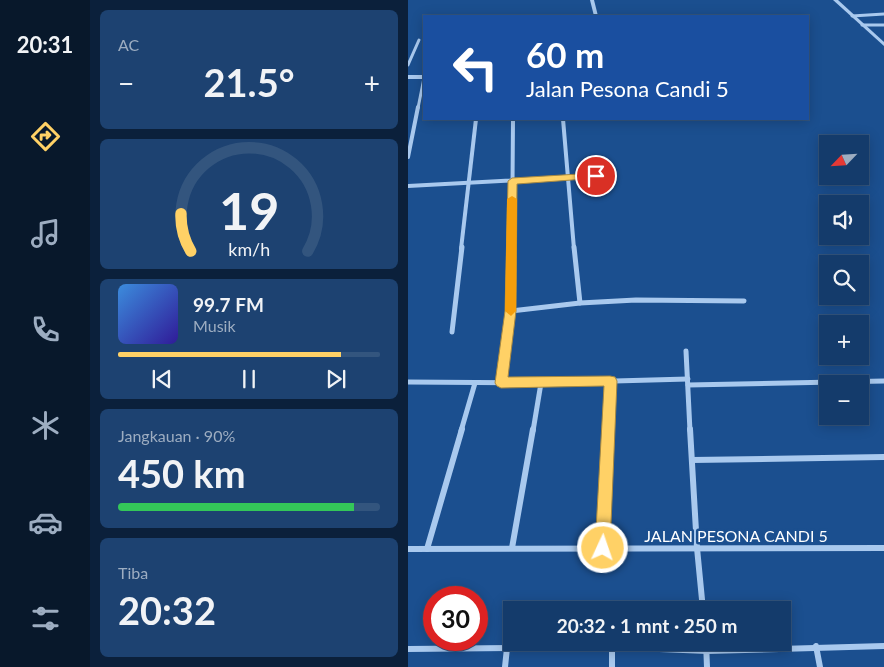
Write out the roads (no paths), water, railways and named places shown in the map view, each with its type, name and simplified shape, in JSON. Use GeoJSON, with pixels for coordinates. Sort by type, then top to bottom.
{"type":"FeatureCollection","features":[{"type":"Feature","properties":{"kind":"street"},"geometry":{"type":"LineString","coordinates":[[592,0],[596,15]]}},
{"type":"Feature","properties":{"kind":"street"},"geometry":{"type":"LineString","coordinates":[[835,0],[884,46]]}},
{"type":"Feature","properties":{"kind":"street"},"geometry":{"type":"LineString","coordinates":[[852,16],[884,14]]}},
{"type":"Feature","properties":{"kind":"street"},"geometry":{"type":"LineString","coordinates":[[862,25],[884,26]]}},
{"type":"Feature","properties":{"kind":"street"},"geometry":{"type":"LineString","coordinates":[[408,65],[419,40]]}},
{"type":"Feature","properties":{"kind":"street"},"geometry":{"type":"LineString","coordinates":[[408,77],[423,77]]}},
{"type":"Feature","properties":{"kind":"street"},"geometry":{"type":"LineString","coordinates":[[408,157],[423,82]]}},
{"type":"Feature","properties":{"kind":"street"},"geometry":{"type":"LineString","coordinates":[[452,332],[476,120]]}},
{"type":"Feature","properties":{"kind":"street"},"geometry":{"type":"LineString","coordinates":[[501,383],[511,311],[513,120]]}},
{"type":"Feature","properties":{"kind":"street"},"geometry":{"type":"LineString","coordinates":[[562,120],[580,303]]}},
{"type":"Feature","properties":{"kind":"street"},"geometry":{"type":"LineString","coordinates":[[408,186],[596,176]]}},
{"type":"Feature","properties":{"kind":"street"},"geometry":{"type":"LineString","coordinates":[[511,311],[580,303],[636,300],[744,301]]}},
{"type":"Feature","properties":{"kind":"street"},"geometry":{"type":"LineString","coordinates":[[686,351],[697,548],[702,601]]}},
{"type":"Feature","properties":{"kind":"street"},"geometry":{"type":"LineString","coordinates":[[603,548],[610,381]]}},
{"type":"Feature","properties":{"kind":"street"},"geometry":{"type":"LineString","coordinates":[[408,382],[884,381]]}},
{"type":"Feature","properties":{"kind":"street"},"geometry":{"type":"LineString","coordinates":[[512,548],[541,382]]}},
{"type":"Feature","properties":{"kind":"street"},"geometry":{"type":"LineString","coordinates":[[427,549],[475,383]]}},
{"type":"Feature","properties":{"kind":"street"},"geometry":{"type":"LineString","coordinates":[[692,460],[884,457]]}},
{"type":"Feature","properties":{"kind":"street","name":"JALAN PESONA CANDI 5"},"geometry":{"type":"LineString","coordinates":[[408,549],[884,548]]}},
{"type":"Feature","properties":{"kind":"street"},"geometry":{"type":"LineString","coordinates":[[791,646],[884,646]]}},
{"type":"Feature","properties":{"kind":"street"},"geometry":{"type":"LineString","coordinates":[[816,646],[820,667]]}},
{"type":"Feature","properties":{"kind":"street"},"geometry":{"type":"LineString","coordinates":[[408,649],[503,648]]}},
{"type":"Feature","properties":{"kind":"street"},"geometry":{"type":"LineString","coordinates":[[505,667],[507,651]]}},
{"type":"Feature","properties":{"kind":"street"},"geometry":{"type":"LineString","coordinates":[[612,651],[612,667]]}},
{"type":"Feature","properties":{"kind":"street"},"geometry":{"type":"LineString","coordinates":[[706,651],[707,667]]}}]}
